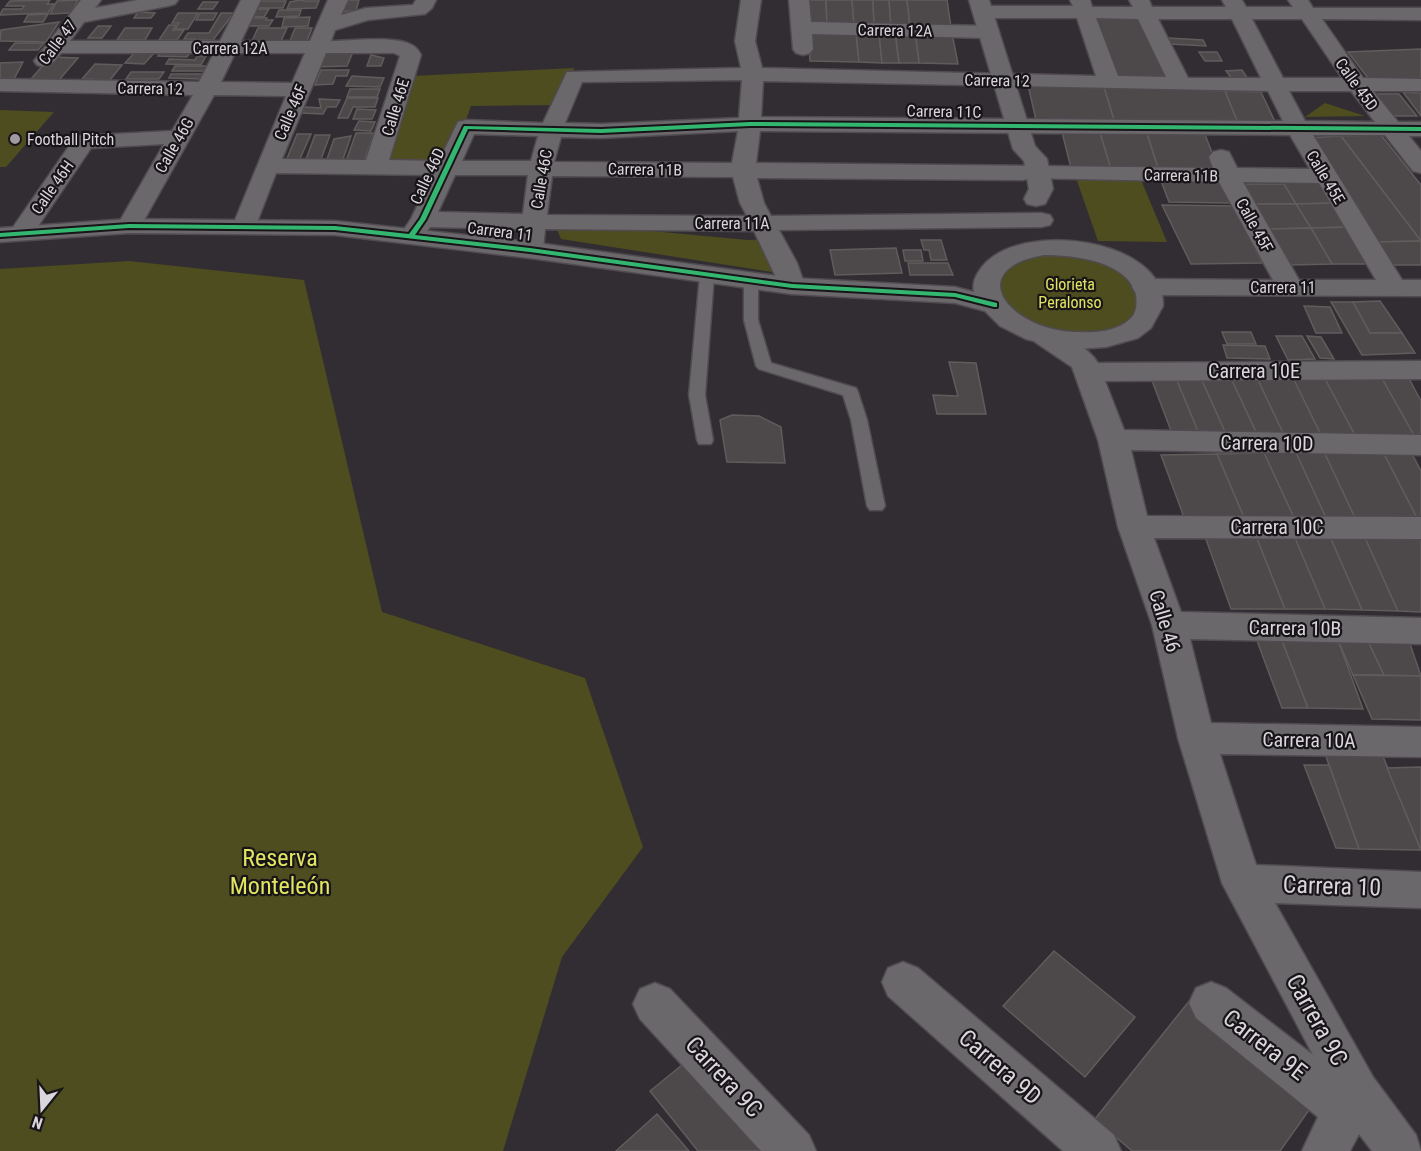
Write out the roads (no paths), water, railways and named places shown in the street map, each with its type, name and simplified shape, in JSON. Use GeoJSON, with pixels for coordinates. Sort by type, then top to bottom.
{"type":"FeatureCollection","features":[{"type":"Feature","properties":{"kind":"street","name":"Calle 47"},"geometry":{"type":"LineString","coordinates":[[24,86],[91,0]]}},
{"type":"Feature","properties":{"kind":"street"},"geometry":{"type":"LineString","coordinates":[[75,18],[168,0]]}},
{"type":"Feature","properties":{"kind":"street","name":"Calle 46G"},"geometry":{"type":"LineString","coordinates":[[129,225],[206,90],[251,0]]}},
{"type":"Feature","properties":{"kind":"street","name":"Calle 46F"},"geometry":{"type":"LineString","coordinates":[[245,225],[267,166],[338,0]]}},
{"type":"Feature","properties":{"kind":"street"},"geometry":{"type":"LineString","coordinates":[[751,0],[745,41],[753,74],[750,124],[743,170],[752,203],[792,286]]}},
{"type":"Feature","properties":{"kind":"street"},"geometry":{"type":"LineString","coordinates":[[799,0],[804,75]]}},
{"type":"Feature","properties":{"kind":"street"},"geometry":{"type":"LineString","coordinates":[[328,26],[366,14],[422,5]]}},
{"type":"Feature","properties":{"kind":"street"},"geometry":{"type":"LineString","coordinates":[[1083,5],[1109,82]]}},
{"type":"Feature","properties":{"kind":"street","name":"Carrera 12A"},"geometry":{"type":"LineString","coordinates":[[802,28],[1083,5],[1393,7],[1421,14]]}},
{"type":"Feature","properties":{"kind":"street"},"geometry":{"type":"LineString","coordinates":[[1143,6],[1180,84]]}},
{"type":"Feature","properties":{"kind":"street","name":"Calle 45E"},"geometry":{"type":"LineString","coordinates":[[1235,6],[1324,176],[1394,288]]}},
{"type":"Feature","properties":{"kind":"street","name":"Calle 45D"},"geometry":{"type":"LineString","coordinates":[[1302,7],[1357,85],[1421,166]]}},
{"type":"Feature","properties":{"kind":"street"},"geometry":{"type":"LineString","coordinates":[[983,14],[1021,138],[1021,158],[1031,173],[1026,188],[1038,224],[1014,253],[999,261],[990,273],[991,295],[1015,323],[1046,336],[1087,358],[1142,322],[1150,305],[1145,287]]}},
{"type":"Feature","properties":{"kind":"street","name":"Carrera 12A"},"geometry":{"type":"LineString","coordinates":[[55,47],[394,47],[405,49]]}},
{"type":"Feature","properties":{"kind":"street","name":"Calle 46E"},"geometry":{"type":"LineString","coordinates":[[376,166],[411,55],[405,49]]}},
{"type":"Feature","properties":{"kind":"street","name":"Carrera 12"},"geometry":{"type":"LineString","coordinates":[[574,76],[753,74],[1180,84],[1421,85]]}},
{"type":"Feature","properties":{"kind":"street","name":"Calle 46C"},"geometry":{"type":"LineString","coordinates":[[530,250],[541,168],[550,130],[574,76]]}},
{"type":"Feature","properties":{"kind":"street","name":"Carrera 12"},"geometry":{"type":"LineString","coordinates":[[0,85],[299,90]]}},
{"type":"Feature","properties":{"kind":"street","name":"Carrera 11C"},"geometry":{"type":"LineString","coordinates":[[466,127],[601,130],[750,124],[1021,138],[1209,128],[1421,129]]}},
{"type":"Feature","properties":{"kind":"street","name":"Calle 46D"},"geometry":{"type":"LineString","coordinates":[[418,227],[466,127]]}},
{"type":"Feature","properties":{"kind":"street","name":"Calle 45F"},"geometry":{"type":"LineString","coordinates":[[1209,128],[1228,176],[1290,287]]}},
{"type":"Feature","properties":{"kind":"street","name":"Calle 46H"},"geometry":{"type":"LineString","coordinates":[[10,234],[84,141],[179,137]]}},
{"type":"Feature","properties":{"kind":"street","name":"Carrera 11B"},"geometry":{"type":"LineString","coordinates":[[267,166],[1324,176]]}},
{"type":"Feature","properties":{"kind":"street","name":"Carrera 11A"},"geometry":{"type":"LineString","coordinates":[[418,227],[533,223],[1038,224],[1069,247],[1093,252],[1115,261],[1133,273],[1145,287]]}},
{"type":"Feature","properties":{"kind":"street","name":"Carrera 11"},"geometry":{"type":"LineString","coordinates":[[10,234],[129,225],[418,227],[530,250],[792,286],[991,295]]}},
{"type":"Feature","properties":{"kind":"street","name":"Carrera 11"},"geometry":{"type":"LineString","coordinates":[[1145,287],[1421,288]]}},
{"type":"Feature","properties":{"kind":"street","name":"Carrera 10E"},"geometry":{"type":"LineString","coordinates":[[1087,358],[1421,370]]}},
{"type":"Feature","properties":{"kind":"street","name":"Calle 46"},"geometry":{"type":"LineString","coordinates":[[1087,358],[1113,440],[1134,527],[1168,625],[1196,738],[1242,883]]}},
{"type":"Feature","properties":{"kind":"street","name":"Carrera 10D"},"geometry":{"type":"LineString","coordinates":[[1113,440],[1421,445]]}},
{"type":"Feature","properties":{"kind":"street","name":"Carrera 10C"},"geometry":{"type":"LineString","coordinates":[[1134,527],[1421,528]]}},
{"type":"Feature","properties":{"kind":"street","name":"Carrera 10B"},"geometry":{"type":"LineString","coordinates":[[1168,625],[1421,631]]}},
{"type":"Feature","properties":{"kind":"street","name":"Carrera 10A"},"geometry":{"type":"LineString","coordinates":[[1196,738],[1421,741]]}},
{"type":"Feature","properties":{"kind":"street","name":"Carrera 10"},"geometry":{"type":"LineString","coordinates":[[1242,883],[1421,890]]}},
{"type":"Feature","properties":{"kind":"street","name":"Carrera 9C"},"geometry":{"type":"LineString","coordinates":[[1242,883],[1352,1102],[1400,1151]]}},
{"type":"Feature","properties":{"kind":"street","name":"Carrera 9D"},"geometry":{"type":"LineString","coordinates":[[903,982],[1098,1151]]}},
{"type":"Feature","properties":{"kind":"street","name":"Carrera 9E"},"geometry":{"type":"LineString","coordinates":[[1210,1003],[1352,1102]]}},
{"type":"Feature","properties":{"kind":"street","name":"Carrera 9C"},"geometry":{"type":"LineString","coordinates":[[655,1004],[793,1151]]}},
{"type":"Feature","properties":{"kind":"street"},"geometry":{"type":"LineString","coordinates":[[1325,1151],[1352,1102]]}},
{"type":"Feature","properties":{"kind":"lane"},"geometry":{"type":"LineString","coordinates":[[705,440],[697,395],[707,275]]}},
{"type":"Feature","properties":{"kind":"lane"},"geometry":{"type":"LineString","coordinates":[[751,280],[751,320],[765,366],[850,392],[859,420],[876,506]]}},
{"type":"Feature","properties":{"kind":"place","name":"Football Pitch"},"geometry":{"type":"Point","coordinates":[15,139]}},
{"type":"Feature","properties":{"kind":"park label","name":"Glorieta Peralonso"},"geometry":{"type":"Point","coordinates":[1070,293]}},
{"type":"Feature","properties":{"kind":"park label","name":"Reserva Monteleón"},"geometry":{"type":"Point","coordinates":[280,872]}}]}
